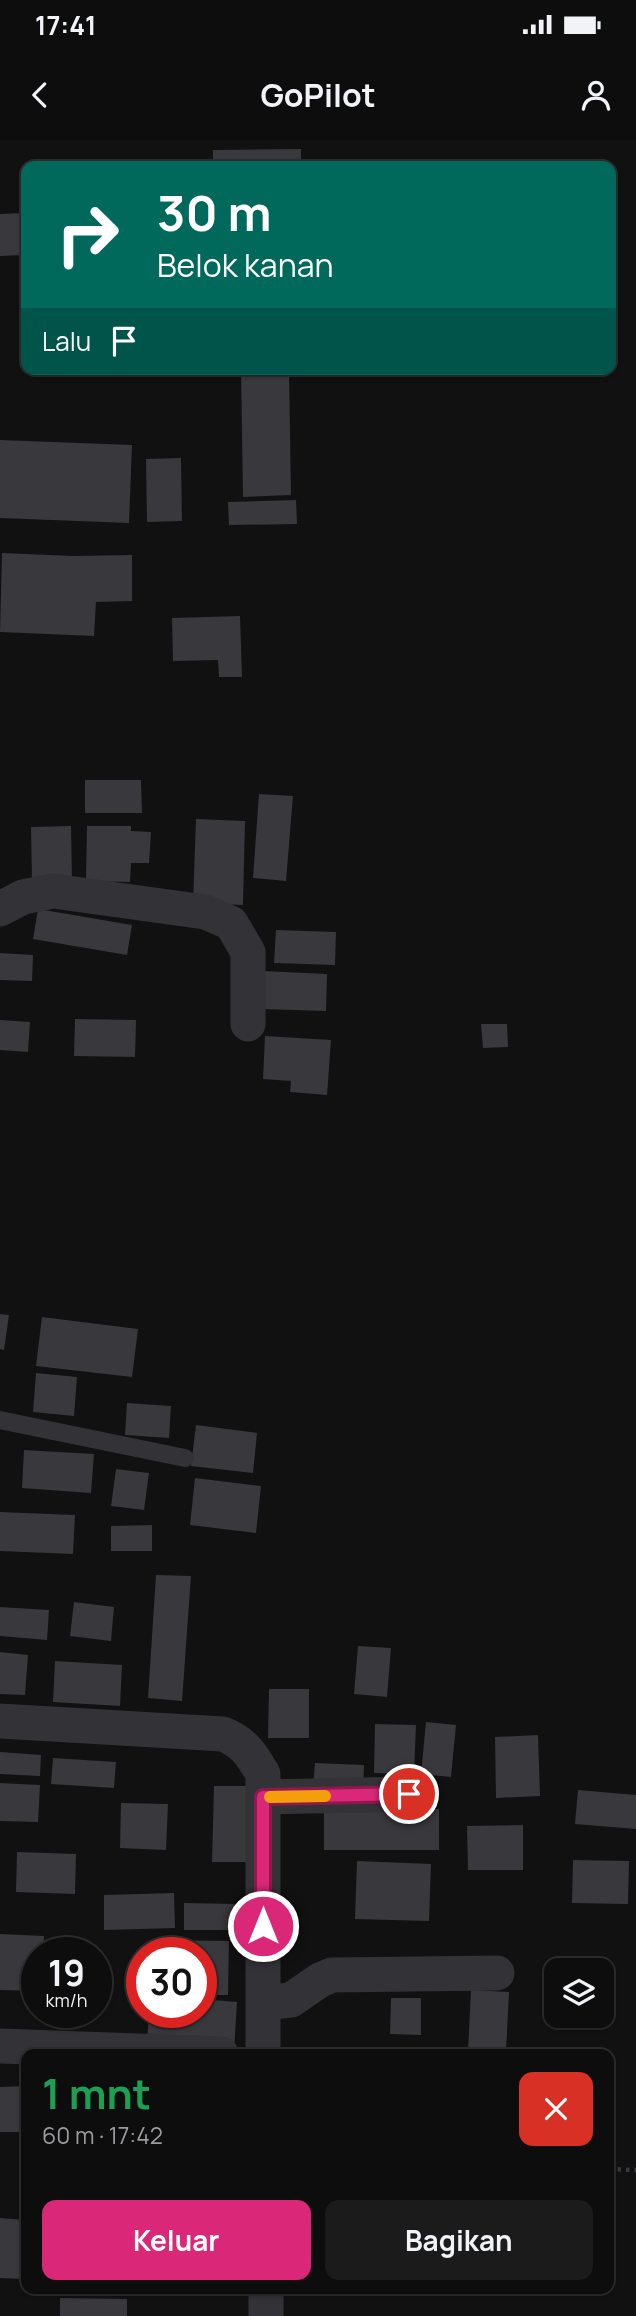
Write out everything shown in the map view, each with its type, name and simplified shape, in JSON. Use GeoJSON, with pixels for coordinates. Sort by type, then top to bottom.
{"type":"FeatureCollection","features":[{"type":"Feature","properties":{"kind":"street"},"geometry":{"type":"LineString","coordinates":[[0,909],[23,897],[53,891],[205,912],[232,923],[248,952],[248,1024]]}},
{"type":"Feature","properties":{"kind":"street"},"geometry":{"type":"LineString","coordinates":[[0,1721],[223,1734],[239,1740],[251,1753],[264,1774],[263,2049]]}},
{"type":"Feature","properties":{"kind":"street"},"geometry":{"type":"LineString","coordinates":[[263,1797],[409,1794]]}},
{"type":"Feature","properties":{"kind":"street"},"geometry":{"type":"LineString","coordinates":[[263,2003],[291,2000],[332,1975],[497,1973]]}},
{"type":"Feature","properties":{"kind":"street"},"geometry":{"type":"LineString","coordinates":[[0,2046],[82,2049]]}},
{"type":"Feature","properties":{"kind":"street"},"geometry":{"type":"LineString","coordinates":[[266,2294],[266,2316]]}},
{"type":"Feature","properties":{"kind":"lane"},"geometry":{"type":"LineString","coordinates":[[0,1420],[185,1458]]}},
{"type":"Feature","properties":{"kind":"path"},"geometry":{"type":"LineString","coordinates":[[614,2169],[636,2171]]}},
{"type":"Feature","properties":{"kind":"building"},"geometry":{"type":"Polygon","coordinates":[[[301,149],[301,161],[213,161],[213,150],[301,149]]]}},
{"type":"Feature","properties":{"kind":"building"},"geometry":{"type":"Polygon","coordinates":[[[21,213],[21,255],[0,256],[0,214],[21,213]]]}},
{"type":"Feature","properties":{"kind":"building"},"geometry":{"type":"Polygon","coordinates":[[[241,375],[289,375],[291,495],[243,497],[241,375]]]}},
{"type":"Feature","properties":{"kind":"building"},"geometry":{"type":"Polygon","coordinates":[[[0,440],[132,445],[129,523],[0,518],[0,440]]]}},
{"type":"Feature","properties":{"kind":"building"},"geometry":{"type":"Polygon","coordinates":[[[181,458],[182,521],[147,522],[146,459],[181,458]]]}},
{"type":"Feature","properties":{"kind":"building"},"geometry":{"type":"Polygon","coordinates":[[[296,500],[297,524],[229,525],[228,502],[296,500]]]}},
{"type":"Feature","properties":{"kind":"building"},"geometry":{"type":"Polygon","coordinates":[[[2,553],[132,555],[132,601],[96,602],[94,636],[0,632],[2,553]]]}},
{"type":"Feature","properties":{"kind":"building"},"geometry":{"type":"Polygon","coordinates":[[[240,616],[242,677],[219,677],[218,660],[173,661],[172,618],[240,616]]]}},
{"type":"Feature","properties":{"kind":"building"},"geometry":{"type":"Polygon","coordinates":[[[85,780],[141,780],[142,813],[85,813],[85,780]]]}},
{"type":"Feature","properties":{"kind":"building"},"geometry":{"type":"Polygon","coordinates":[[[259,794],[293,796],[286,881],[253,878],[259,794]]]}},
{"type":"Feature","properties":{"kind":"building"},"geometry":{"type":"Polygon","coordinates":[[[196,819],[245,821],[243,905],[193,903],[196,819]]]}},
{"type":"Feature","properties":{"kind":"building"},"geometry":{"type":"Polygon","coordinates":[[[71,826],[72,880],[32,882],[31,827],[71,826]]]}},
{"type":"Feature","properties":{"kind":"building"},"geometry":{"type":"Polygon","coordinates":[[[87,826],[131,826],[131,831],[151,832],[149,863],[131,863],[130,882],[86,881],[87,826]]]}},
{"type":"Feature","properties":{"kind":"building"},"geometry":{"type":"Polygon","coordinates":[[[38,909],[132,925],[127,955],[33,939],[38,909]]]}},
{"type":"Feature","properties":{"kind":"building"},"geometry":{"type":"Polygon","coordinates":[[[276,930],[336,932],[335,965],[274,963],[276,930]]]}},
{"type":"Feature","properties":{"kind":"building"},"geometry":{"type":"Polygon","coordinates":[[[0,953],[33,955],[32,981],[0,980],[0,953]]]}},
{"type":"Feature","properties":{"kind":"building"},"geometry":{"type":"Polygon","coordinates":[[[263,971],[327,974],[326,1011],[262,1009],[263,971]]]}},
{"type":"Feature","properties":{"kind":"building"},"geometry":{"type":"Polygon","coordinates":[[[75,1019],[136,1020],[135,1057],[74,1056],[75,1019]]]}},
{"type":"Feature","properties":{"kind":"building"},"geometry":{"type":"Polygon","coordinates":[[[0,1020],[30,1022],[28,1052],[0,1050],[0,1020]]]}},
{"type":"Feature","properties":{"kind":"building"},"geometry":{"type":"Polygon","coordinates":[[[481,1024],[507,1024],[508,1047],[483,1048],[481,1024]]]}},
{"type":"Feature","properties":{"kind":"building"},"geometry":{"type":"Polygon","coordinates":[[[265,1036],[331,1040],[327,1095],[290,1092],[291,1081],[263,1079],[265,1036]]]}},
{"type":"Feature","properties":{"kind":"building"},"geometry":{"type":"Polygon","coordinates":[[[0,1314],[9,1315],[4,1350],[0,1349],[0,1314]]]}},
{"type":"Feature","properties":{"kind":"building"},"geometry":{"type":"Polygon","coordinates":[[[42,1317],[138,1329],[132,1377],[36,1366],[42,1317]]]}},
{"type":"Feature","properties":{"kind":"building"},"geometry":{"type":"Polygon","coordinates":[[[36,1373],[77,1377],[74,1416],[33,1412],[36,1373]]]}},
{"type":"Feature","properties":{"kind":"building"},"geometry":{"type":"Polygon","coordinates":[[[127,1403],[171,1406],[169,1438],[125,1435],[127,1403]]]}},
{"type":"Feature","properties":{"kind":"building"},"geometry":{"type":"Polygon","coordinates":[[[196,1425],[257,1433],[253,1473],[191,1466],[196,1425]]]}},
{"type":"Feature","properties":{"kind":"building"},"geometry":{"type":"Polygon","coordinates":[[[24,1450],[94,1454],[91,1493],[22,1488],[24,1450]]]}},
{"type":"Feature","properties":{"kind":"building"},"geometry":{"type":"Polygon","coordinates":[[[116,1469],[149,1473],[144,1510],[111,1506],[116,1469]]]}},
{"type":"Feature","properties":{"kind":"building"},"geometry":{"type":"Polygon","coordinates":[[[195,1478],[261,1486],[256,1533],[190,1525],[195,1478]]]}},
{"type":"Feature","properties":{"kind":"building"},"geometry":{"type":"Polygon","coordinates":[[[0,1512],[75,1515],[73,1554],[0,1551],[0,1512]]]}},
{"type":"Feature","properties":{"kind":"building"},"geometry":{"type":"Polygon","coordinates":[[[152,1525],[152,1551],[111,1551],[111,1526],[152,1525]]]}},
{"type":"Feature","properties":{"kind":"building"},"geometry":{"type":"Polygon","coordinates":[[[156,1575],[191,1576],[182,1701],[148,1698],[156,1575]]]}},
{"type":"Feature","properties":{"kind":"building"},"geometry":{"type":"Polygon","coordinates":[[[74,1602],[114,1607],[111,1641],[70,1636],[74,1602]]]}},
{"type":"Feature","properties":{"kind":"building"},"geometry":{"type":"Polygon","coordinates":[[[0,1607],[49,1610],[47,1640],[0,1636],[0,1607]]]}},
{"type":"Feature","properties":{"kind":"building"},"geometry":{"type":"Polygon","coordinates":[[[358,1646],[391,1648],[387,1697],[354,1694],[358,1646]]]}},
{"type":"Feature","properties":{"kind":"building"},"geometry":{"type":"Polygon","coordinates":[[[0,1652],[28,1655],[25,1695],[0,1694],[0,1652]]]}},
{"type":"Feature","properties":{"kind":"building"},"geometry":{"type":"Polygon","coordinates":[[[55,1661],[122,1665],[120,1706],[53,1702],[55,1661]]]}},
{"type":"Feature","properties":{"kind":"building"},"geometry":{"type":"Polygon","coordinates":[[[269,1689],[309,1689],[309,1738],[268,1738],[269,1689]]]}},
{"type":"Feature","properties":{"kind":"building"},"geometry":{"type":"Polygon","coordinates":[[[426,1722],[456,1725],[451,1777],[421,1774],[426,1722]]]}},
{"type":"Feature","properties":{"kind":"building"},"geometry":{"type":"Polygon","coordinates":[[[375,1724],[416,1725],[414,1774],[374,1773],[375,1724]]]}},
{"type":"Feature","properties":{"kind":"building"},"geometry":{"type":"Polygon","coordinates":[[[538,1735],[540,1796],[496,1798],[495,1737],[538,1735]]]}},
{"type":"Feature","properties":{"kind":"building"},"geometry":{"type":"Polygon","coordinates":[[[0,1752],[41,1755],[40,1776],[0,1774],[0,1752]]]}},
{"type":"Feature","properties":{"kind":"building"},"geometry":{"type":"Polygon","coordinates":[[[53,1758],[116,1762],[114,1788],[51,1784],[53,1758]]]}},
{"type":"Feature","properties":{"kind":"building"},"geometry":{"type":"Polygon","coordinates":[[[315,1763],[364,1765],[363,1791],[313,1789],[315,1763]]]}},
{"type":"Feature","properties":{"kind":"building"},"geometry":{"type":"Polygon","coordinates":[[[0,1783],[40,1785],[38,1822],[0,1821],[0,1783]]]}},
{"type":"Feature","properties":{"kind":"building"},"geometry":{"type":"Polygon","coordinates":[[[214,1786],[248,1786],[247,1862],[212,1862],[214,1786]]]}},
{"type":"Feature","properties":{"kind":"building"},"geometry":{"type":"Polygon","coordinates":[[[578,1790],[636,1795],[636,1829],[575,1824],[578,1790]]]}},
{"type":"Feature","properties":{"kind":"building"},"geometry":{"type":"Polygon","coordinates":[[[121,1803],[168,1804],[166,1850],[120,1848],[121,1803]]]}},
{"type":"Feature","properties":{"kind":"building"},"geometry":{"type":"Polygon","coordinates":[[[324,1809],[439,1809],[439,1850],[324,1850],[324,1809]]]}},
{"type":"Feature","properties":{"kind":"building"},"geometry":{"type":"Polygon","coordinates":[[[523,1825],[523,1870],[468,1870],[467,1826],[523,1825]]]}},
{"type":"Feature","properties":{"kind":"building"},"geometry":{"type":"Polygon","coordinates":[[[17,1852],[76,1854],[75,1894],[16,1892],[17,1852]]]}},
{"type":"Feature","properties":{"kind":"building"},"geometry":{"type":"Polygon","coordinates":[[[573,1860],[629,1861],[628,1904],[572,1903],[573,1860]]]}},
{"type":"Feature","properties":{"kind":"building"},"geometry":{"type":"Polygon","coordinates":[[[357,1861],[431,1864],[429,1921],[355,1919],[357,1861]]]}},
{"type":"Feature","properties":{"kind":"building"},"geometry":{"type":"Polygon","coordinates":[[[174,1893],[175,1928],[104,1930],[104,1895],[174,1893]]]}},
{"type":"Feature","properties":{"kind":"building"},"geometry":{"type":"Polygon","coordinates":[[[184,1903],[238,1904],[238,1930],[184,1930],[184,1903]]]}},
{"type":"Feature","properties":{"kind":"building"},"geometry":{"type":"Polygon","coordinates":[[[0,1934],[44,1936],[21,1937],[21,1991],[0,1990],[0,1934]]]}},
{"type":"Feature","properties":{"kind":"building"},"geometry":{"type":"Polygon","coordinates":[[[217,1941],[229,1941],[228,1995],[217,1995],[217,1941]]]}},
{"type":"Feature","properties":{"kind":"building"},"geometry":{"type":"Polygon","coordinates":[[[471,1990],[509,1992],[506,2049],[468,2049],[471,1990]]]}},
{"type":"Feature","properties":{"kind":"building"},"geometry":{"type":"Polygon","coordinates":[[[391,1998],[421,1998],[421,2035],[390,2034],[391,1998]]]}},
{"type":"Feature","properties":{"kind":"building"},"geometry":{"type":"Polygon","coordinates":[[[217,2000],[237,2002],[234,2049],[147,2045],[148,2028],[217,2028],[217,2000]]]}},
{"type":"Feature","properties":{"kind":"building"},"geometry":{"type":"Polygon","coordinates":[[[21,2086],[21,2132],[0,2132],[0,2087],[21,2086]]]}},
{"type":"Feature","properties":{"kind":"building"},"geometry":{"type":"Polygon","coordinates":[[[0,2218],[21,2220],[21,2279],[0,2278],[0,2218]]]}},
{"type":"Feature","properties":{"kind":"building"},"geometry":{"type":"Polygon","coordinates":[[[60,2298],[127,2299],[127,2316],[60,2316],[60,2298]]]}},
{"type":"Feature","properties":{"kind":"slow traffic"},"geometry":{"type":"LineString","coordinates":[[270,1797],[325,1796]]}},
{"type":"Feature","properties":{"kind":"route"},"geometry":{"type":"LineString","coordinates":[[263,1926],[263,1797],[409,1794]]}}]}
